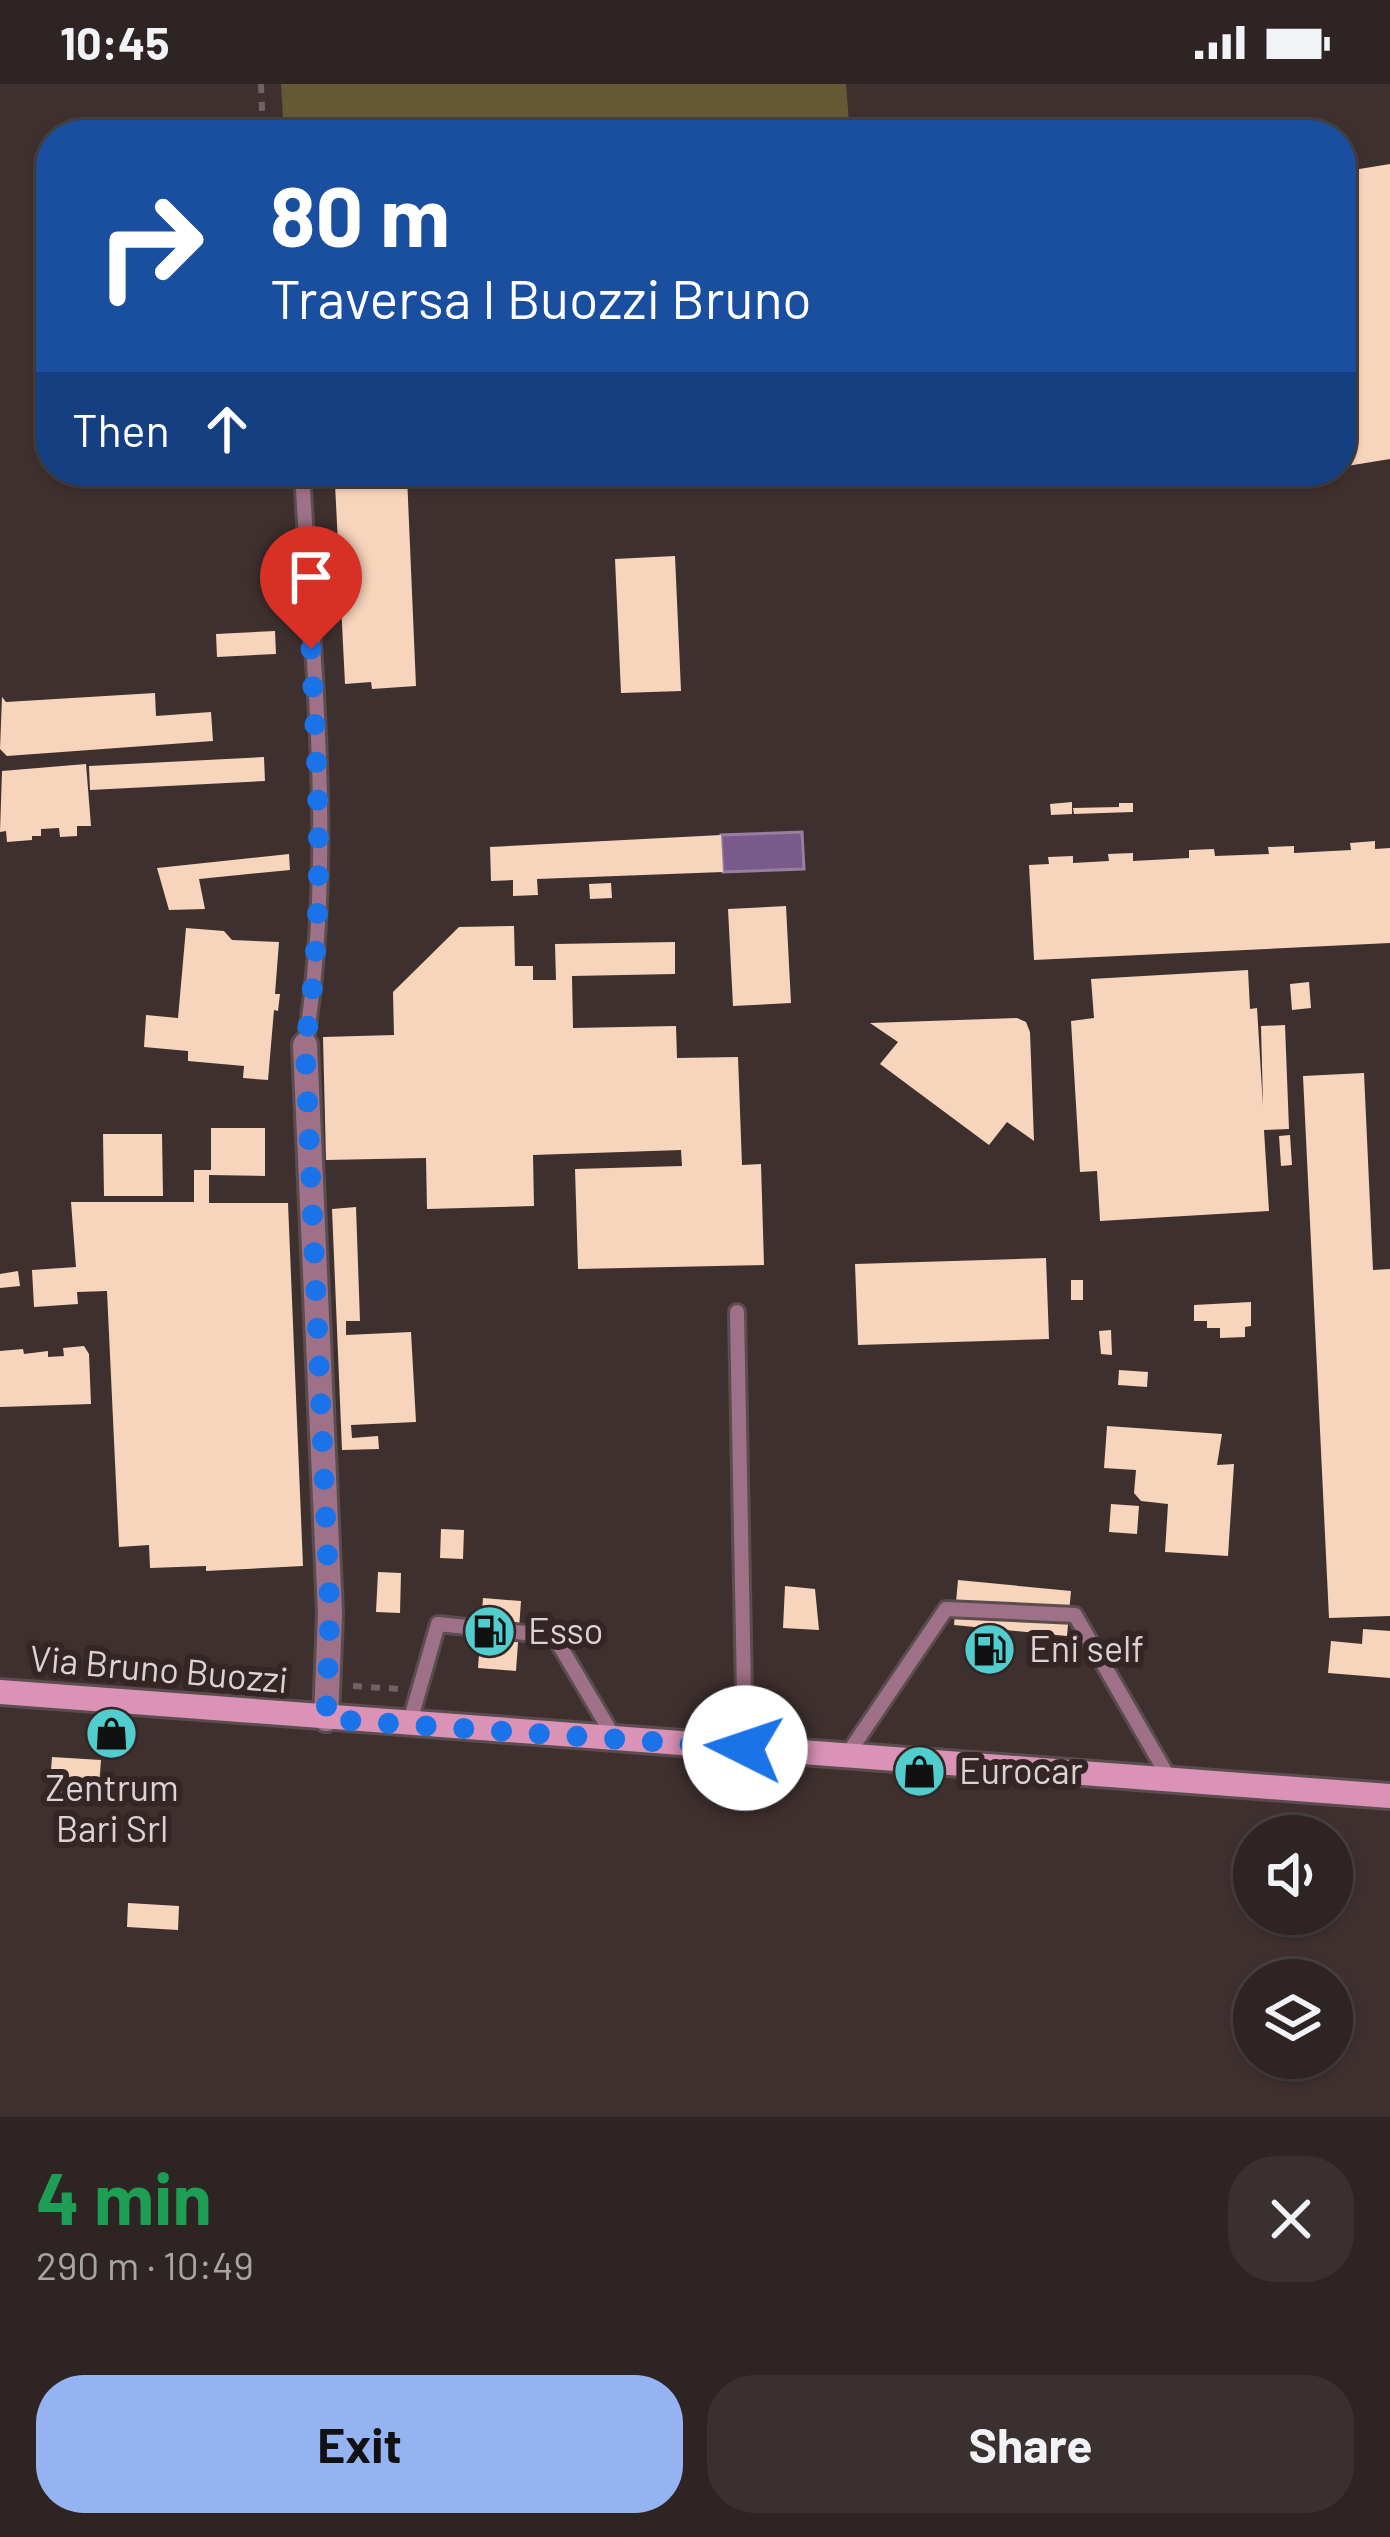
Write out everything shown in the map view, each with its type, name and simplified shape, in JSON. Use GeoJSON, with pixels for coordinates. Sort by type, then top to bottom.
{"type":"FeatureCollection","features":[{"type":"Feature","properties":{"kind":"main road","name":"Via Bruno Buozzi"},"geometry":{"type":"LineString","coordinates":[[0,1692],[1390,1796]]}},
{"type":"Feature","properties":{"kind":"street"},"geometry":{"type":"LineString","coordinates":[[305,1045],[330,1613],[326,1719]]}},
{"type":"Feature","properties":{"kind":"lane"},"geometry":{"type":"LineString","coordinates":[[303,486],[320,827],[313,997],[305,1045]]}},
{"type":"Feature","properties":{"kind":"lane"},"geometry":{"type":"LineString","coordinates":[[737,1312],[745,1748]]}},
{"type":"Feature","properties":{"kind":"lane"},"geometry":{"type":"LineString","coordinates":[[847,1756],[946,1609],[1075,1615],[1169,1778]]}},
{"type":"Feature","properties":{"kind":"lane"},"geometry":{"type":"LineString","coordinates":[[410,1725],[438,1624],[554,1636],[615,1739]]}},
{"type":"Feature","properties":{"kind":"path"},"geometry":{"type":"LineString","coordinates":[[261,84],[262,120]]}},
{"type":"Feature","properties":{"kind":"shaded area"},"geometry":{"type":"Polygon","coordinates":[[[281,84],[846,84],[849,120],[283,120],[281,84]]]}},
{"type":"Feature","properties":{"kind":"shaded area"},"geometry":{"type":"Polygon","coordinates":[[[802,832],[804,869],[723,872],[721,835],[802,832]]]}},
{"type":"Feature","properties":{"kind":"building"},"geometry":{"type":"Polygon","coordinates":[[[1390,164],[1390,459],[1356,465],[1356,170],[1390,164]]]}},
{"type":"Feature","properties":{"kind":"building"},"geometry":{"type":"Polygon","coordinates":[[[335,486],[407,486],[416,686],[372,689],[371,682],[345,684],[335,486]]]}},
{"type":"Feature","properties":{"kind":"building"},"geometry":{"type":"Polygon","coordinates":[[[675,556],[681,691],[621,693],[615,559],[675,556]]]}},
{"type":"Feature","properties":{"kind":"building"},"geometry":{"type":"Polygon","coordinates":[[[275,631],[276,654],[217,657],[216,634],[275,631]]]}},
{"type":"Feature","properties":{"kind":"building"},"geometry":{"type":"Polygon","coordinates":[[[155,693],[156,716],[211,712],[213,741],[7,756],[0,749],[2,697],[6,702],[155,693]]]}},
{"type":"Feature","properties":{"kind":"building"},"geometry":{"type":"Polygon","coordinates":[[[264,757],[265,781],[90,790],[89,766],[264,757]]]}},
{"type":"Feature","properties":{"kind":"building"},"geometry":{"type":"Polygon","coordinates":[[[86,764],[91,826],[77,826],[77,836],[60,837],[59,828],[41,829],[41,836],[32,836],[32,840],[7,842],[6,831],[0,832],[2,771],[86,764]]]}},
{"type":"Feature","properties":{"kind":"building"},"geometry":{"type":"Polygon","coordinates":[[[1072,802],[1072,814],[1051,815],[1050,804],[1072,802]]]}},
{"type":"Feature","properties":{"kind":"building"},"geometry":{"type":"Polygon","coordinates":[[[1119,803],[1133,803],[1133,812],[1074,814],[1073,808],[1119,807],[1119,803]]]}},
{"type":"Feature","properties":{"kind":"building"},"geometry":{"type":"Polygon","coordinates":[[[721,835],[723,872],[537,879],[538,895],[513,896],[513,880],[491,881],[490,847],[721,835]]]}},
{"type":"Feature","properties":{"kind":"building"},"geometry":{"type":"Polygon","coordinates":[[[1375,841],[1375,849],[1390,848],[1390,943],[1034,960],[1029,865],[1049,864],[1048,857],[1073,856],[1073,863],[1109,861],[1108,854],[1133,853],[1133,861],[1189,858],[1189,850],[1214,849],[1215,856],[1269,854],[1268,847],[1294,846],[1294,853],[1351,850],[1350,843],[1375,841]]]}},
{"type":"Feature","properties":{"kind":"building"},"geometry":{"type":"Polygon","coordinates":[[[289,854],[290,870],[199,879],[205,909],[169,910],[157,868],[289,854]]]}},
{"type":"Feature","properties":{"kind":"building"},"geometry":{"type":"Polygon","coordinates":[[[611,883],[612,898],[590,899],[589,884],[611,883]]]}},
{"type":"Feature","properties":{"kind":"building"},"geometry":{"type":"Polygon","coordinates":[[[786,906],[791,1003],[733,1006],[728,909],[786,906]]]}},
{"type":"Feature","properties":{"kind":"building"},"geometry":{"type":"Polygon","coordinates":[[[514,926],[515,966],[533,966],[533,980],[556,980],[555,944],[675,942],[675,974],[572,976],[573,1028],[676,1026],[677,1058],[738,1057],[742,1165],[761,1164],[764,1265],[578,1269],[575,1169],[682,1166],[681,1150],[533,1155],[534,1206],[427,1209],[426,1158],[326,1160],[323,1037],[394,1035],[393,992],[459,927],[514,926]]]}},
{"type":"Feature","properties":{"kind":"building"},"geometry":{"type":"Polygon","coordinates":[[[186,928],[224,931],[232,940],[279,942],[275,994],[280,994],[278,1011],[274,1010],[268,1080],[243,1078],[244,1066],[188,1061],[188,1051],[144,1047],[146,1015],[178,1018],[186,928]]]}},
{"type":"Feature","properties":{"kind":"building"},"geometry":{"type":"Polygon","coordinates":[[[1248,970],[1250,1009],[1257,1008],[1263,1106],[1261,1026],[1285,1025],[1289,1129],[1264,1130],[1269,1211],[1100,1221],[1097,1171],[1080,1172],[1071,1021],[1094,1018],[1091,979],[1248,970]]]}},
{"type":"Feature","properties":{"kind":"building"},"geometry":{"type":"Polygon","coordinates":[[[1309,982],[1311,1008],[1292,1010],[1290,984],[1309,982]]]}},
{"type":"Feature","properties":{"kind":"building"},"geometry":{"type":"Polygon","coordinates":[[[1017,1018],[1026,1022],[1030,1032],[1034,1141],[1007,1122],[989,1145],[880,1064],[898,1042],[870,1023],[1017,1018]]]}},
{"type":"Feature","properties":{"kind":"building"},"geometry":{"type":"Polygon","coordinates":[[[1364,1073],[1373,1270],[1390,1269],[1390,1616],[1329,1618],[1303,1076],[1364,1073]]]}},
{"type":"Feature","properties":{"kind":"building"},"geometry":{"type":"Polygon","coordinates":[[[211,1128],[265,1128],[265,1176],[209,1175],[209,1203],[288,1203],[303,1566],[206,1571],[206,1566],[150,1568],[149,1545],[119,1547],[107,1291],[77,1292],[78,1304],[34,1307],[32,1270],[76,1267],[71,1202],[194,1202],[194,1170],[211,1170],[211,1128]]]}},
{"type":"Feature","properties":{"kind":"building"},"geometry":{"type":"Polygon","coordinates":[[[103,1134],[162,1134],[163,1196],[104,1196],[103,1134]]]}},
{"type":"Feature","properties":{"kind":"building"},"geometry":{"type":"Polygon","coordinates":[[[1290,1135],[1292,1165],[1281,1166],[1279,1136],[1290,1135]]]}},
{"type":"Feature","properties":{"kind":"building"},"geometry":{"type":"Polygon","coordinates":[[[356,1207],[360,1321],[346,1321],[346,1335],[411,1332],[416,1422],[351,1425],[352,1438],[378,1436],[379,1449],[342,1450],[332,1209],[356,1207]]]}},
{"type":"Feature","properties":{"kind":"building"},"geometry":{"type":"Polygon","coordinates":[[[1046,1258],[1049,1339],[858,1345],[855,1264],[1046,1258]]]}},
{"type":"Feature","properties":{"kind":"building"},"geometry":{"type":"Polygon","coordinates":[[[18,1271],[20,1286],[0,1288],[0,1274],[18,1271]]]}},
{"type":"Feature","properties":{"kind":"building"},"geometry":{"type":"Polygon","coordinates":[[[1071,1280],[1083,1280],[1083,1300],[1071,1300],[1071,1280]]]}},
{"type":"Feature","properties":{"kind":"building"},"geometry":{"type":"Polygon","coordinates":[[[1251,1302],[1251,1326],[1245,1327],[1245,1337],[1220,1338],[1220,1328],[1194,1321],[1194,1305],[1251,1302]]]}},
{"type":"Feature","properties":{"kind":"building"},"geometry":{"type":"Polygon","coordinates":[[[1111,1330],[1112,1355],[1101,1354],[1099,1331],[1111,1330]]]}},
{"type":"Feature","properties":{"kind":"building"},"geometry":{"type":"Polygon","coordinates":[[[84,1346],[89,1354],[91,1404],[0,1407],[0,1351],[48,1351],[48,1357],[64,1356],[63,1348],[84,1346]]]}},
{"type":"Feature","properties":{"kind":"building"},"geometry":{"type":"Polygon","coordinates":[[[1119,1370],[1148,1372],[1147,1387],[1118,1385],[1119,1370]]]}},
{"type":"Feature","properties":{"kind":"building"},"geometry":{"type":"Polygon","coordinates":[[[1107,1426],[1222,1434],[1217,1465],[1234,1464],[1228,1556],[1165,1552],[1168,1504],[1141,1501],[1134,1493],[1136,1470],[1104,1468],[1107,1426]]]}},
{"type":"Feature","properties":{"kind":"building"},"geometry":{"type":"Polygon","coordinates":[[[1111,1504],[1139,1506],[1137,1534],[1109,1532],[1111,1504]]]}},
{"type":"Feature","properties":{"kind":"building"},"geometry":{"type":"Polygon","coordinates":[[[441,1529],[464,1530],[463,1559],[440,1558],[441,1529]]]}},
{"type":"Feature","properties":{"kind":"building"},"geometry":{"type":"Polygon","coordinates":[[[378,1572],[401,1573],[400,1613],[376,1612],[378,1572]]]}},
{"type":"Feature","properties":{"kind":"building"},"geometry":{"type":"Polygon","coordinates":[[[958,1580],[1071,1591],[1067,1636],[954,1625],[958,1580]]]}},
{"type":"Feature","properties":{"kind":"building"},"geometry":{"type":"Polygon","coordinates":[[[785,1586],[815,1589],[819,1630],[783,1628],[785,1586]]]}},
{"type":"Feature","properties":{"kind":"building"},"geometry":{"type":"Polygon","coordinates":[[[483,1598],[521,1601],[516,1671],[478,1668],[483,1598]]]}},
{"type":"Feature","properties":{"kind":"building"},"geometry":{"type":"Polygon","coordinates":[[[1363,1629],[1390,1631],[1390,1678],[1328,1673],[1331,1641],[1362,1644],[1363,1629]]]}},
{"type":"Feature","properties":{"kind":"building"},"geometry":{"type":"Polygon","coordinates":[[[52,1757],[101,1760],[98,1800],[49,1796],[52,1757]]]}},
{"type":"Feature","properties":{"kind":"building"},"geometry":{"type":"Polygon","coordinates":[[[128,1903],[179,1906],[178,1930],[127,1927],[128,1903]]]}},
{"type":"Feature","properties":{"kind":"place","name":"Esso"},"geometry":{"type":"Point","coordinates":[489,1631]}},
{"type":"Feature","properties":{"kind":"place","name":"Eni self"},"geometry":{"type":"Point","coordinates":[990,1649]}},
{"type":"Feature","properties":{"kind":"place","name":"Zentrum Bari Srl"},"geometry":{"type":"Point","coordinates":[112,1733]}},
{"type":"Feature","properties":{"kind":"place","name":"Eurocar"},"geometry":{"type":"Point","coordinates":[920,1771]}},
{"type":"Feature","properties":{"kind":"route"},"geometry":{"type":"LineString","coordinates":[[311,649],[320,827],[313,997],[305,1045],[330,1613],[326,1719],[745,1748]]}}]}
